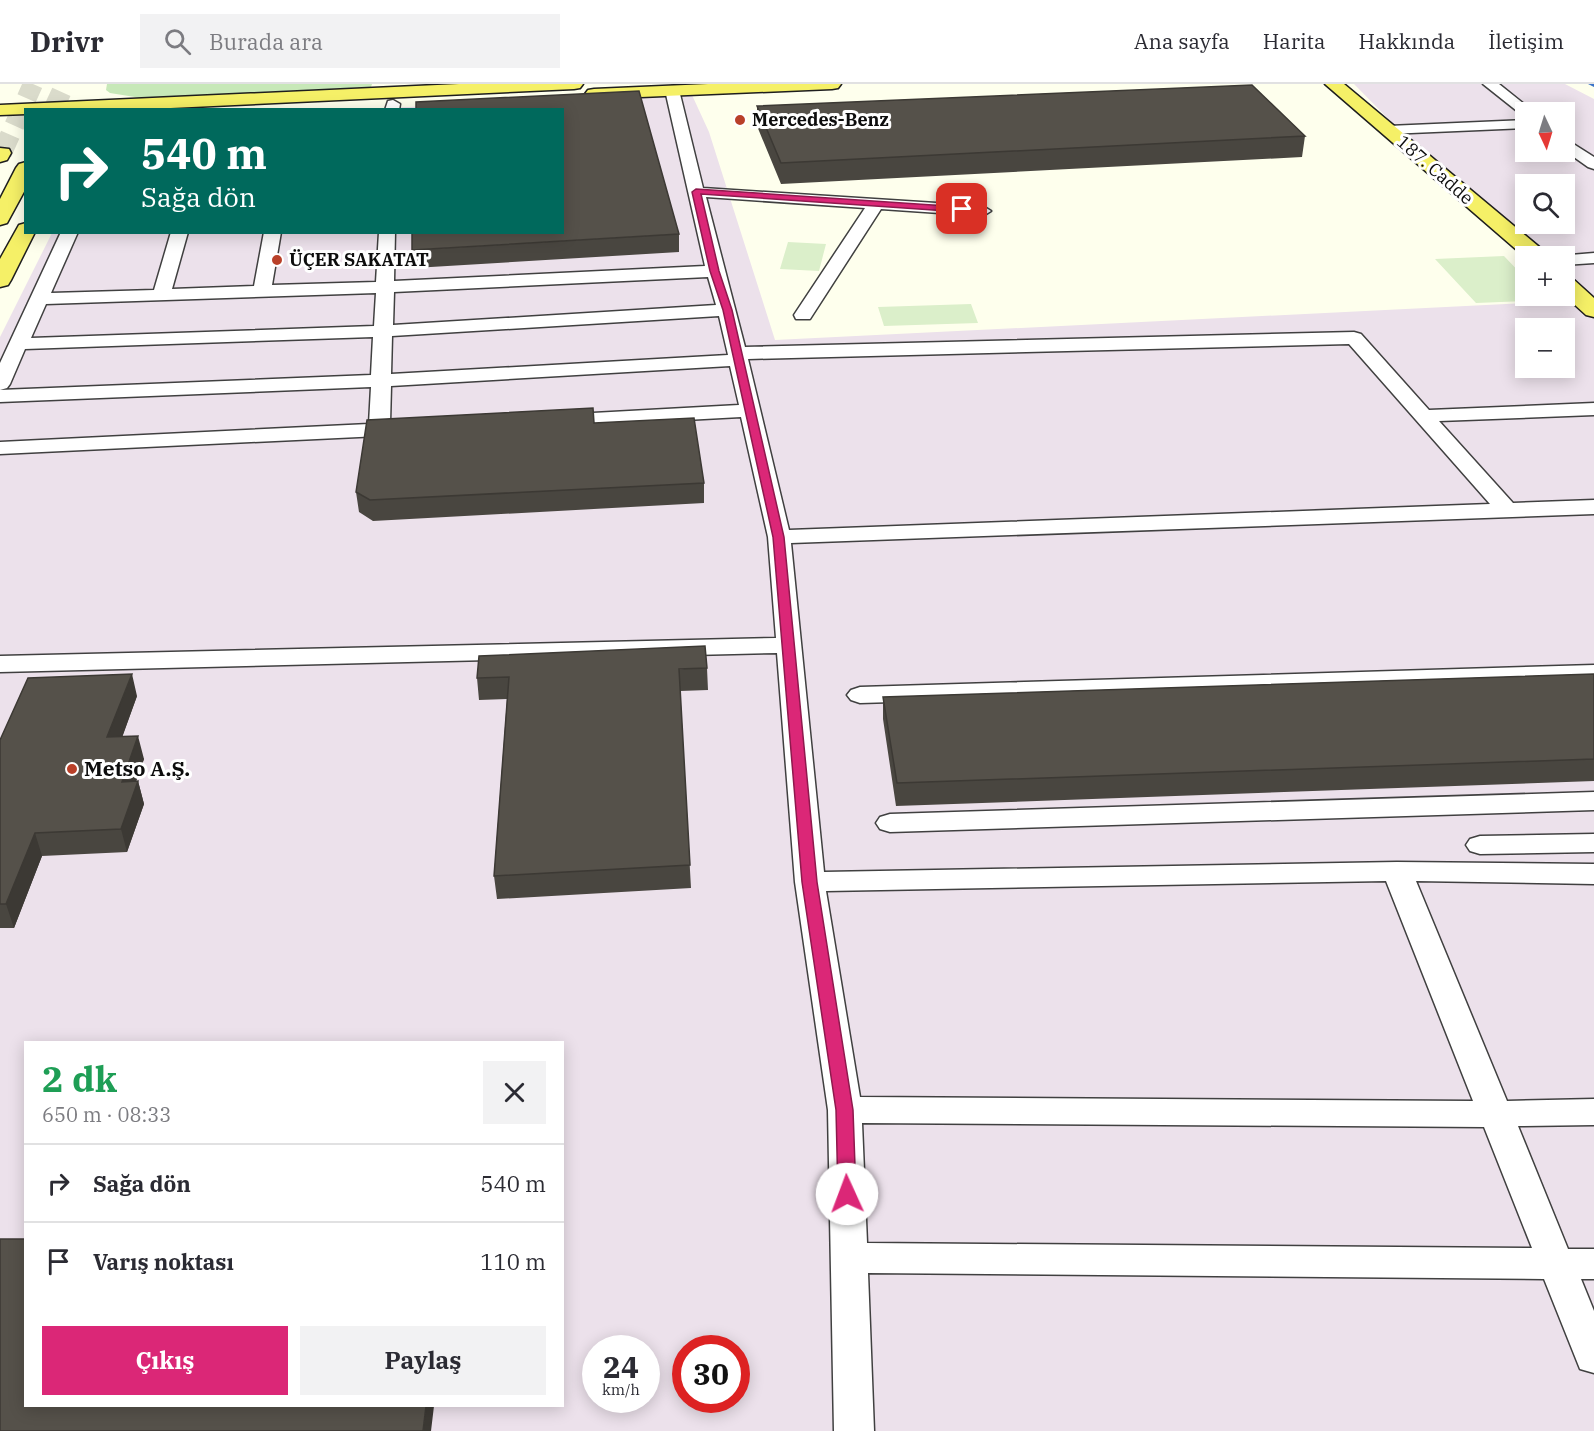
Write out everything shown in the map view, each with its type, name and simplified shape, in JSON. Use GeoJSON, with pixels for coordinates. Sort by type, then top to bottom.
{"type":"FeatureCollection","features":[{"type":"Feature","properties":{"kind":"main road"},"geometry":{"type":"LineString","coordinates":[[1,100],[40,101],[63,98],[574,84]]}},
{"type":"Feature","properties":{"kind":"main road"},"geometry":{"type":"LineString","coordinates":[[355,108],[672,90],[832,84]]}},
{"type":"Feature","properties":{"kind":"main road","name":"187. Cadde"},"geometry":{"type":"LineString","coordinates":[[1334,84],[1524,246]]}},
{"type":"Feature","properties":{"kind":"main road"},"geometry":{"type":"LineString","coordinates":[[0,123],[24,122]]}},
{"type":"Feature","properties":{"kind":"main road"},"geometry":{"type":"LineString","coordinates":[[0,219],[24,172]]}},
{"type":"Feature","properties":{"kind":"main road"},"geometry":{"type":"LineString","coordinates":[[0,280],[24,233]]}},
{"type":"Feature","properties":{"kind":"main road"},"geometry":{"type":"LineString","coordinates":[[1575,293],[1594,310]]}},
{"type":"Feature","properties":{"kind":"street"},"geometry":{"type":"LineString","coordinates":[[1491,84],[1515,103]]}},
{"type":"Feature","properties":{"kind":"street"},"geometry":{"type":"LineString","coordinates":[[672,90],[715,271],[727,310],[779,537],[810,882],[845,1110],[854,1431]]}},
{"type":"Feature","properties":{"kind":"street"},"geometry":{"type":"LineString","coordinates":[[1388,130],[1515,124]]}},
{"type":"Feature","properties":{"kind":"street"},"geometry":{"type":"LineString","coordinates":[[1575,150],[1594,164]]}},
{"type":"Feature","properties":{"kind":"street"},"geometry":{"type":"LineString","coordinates":[[696,192],[983,211]]}},
{"type":"Feature","properties":{"kind":"street"},"geometry":{"type":"LineString","coordinates":[[804,315],[877,203]]}},
{"type":"Feature","properties":{"kind":"street"},"geometry":{"type":"LineString","coordinates":[[0,384],[69,234]]}},
{"type":"Feature","properties":{"kind":"street"},"geometry":{"type":"LineString","coordinates":[[161,295],[179,234]]}},
{"type":"Feature","properties":{"kind":"street"},"geometry":{"type":"LineString","coordinates":[[262,291],[273,234]]}},
{"type":"Feature","properties":{"kind":"street"},"geometry":{"type":"LineString","coordinates":[[379,431],[387,234]]}},
{"type":"Feature","properties":{"kind":"street"},"geometry":{"type":"LineString","coordinates":[[1575,259],[1594,258]]}},
{"type":"Feature","properties":{"kind":"street"},"geometry":{"type":"LineString","coordinates":[[39,299],[384,287],[715,271]]}},
{"type":"Feature","properties":{"kind":"street"},"geometry":{"type":"LineString","coordinates":[[19,344],[383,331],[727,310]]}},
{"type":"Feature","properties":{"kind":"street"},"geometry":{"type":"LineString","coordinates":[[0,396],[381,381],[738,357],[1354,338],[1507,510]]}},
{"type":"Feature","properties":{"kind":"street"},"geometry":{"type":"LineString","coordinates":[[1424,416],[1594,409]]}},
{"type":"Feature","properties":{"kind":"street"},"geometry":{"type":"LineString","coordinates":[[534,422],[750,410]]}},
{"type":"Feature","properties":{"kind":"street"},"geometry":{"type":"LineString","coordinates":[[0,448],[427,428]]}},
{"type":"Feature","properties":{"kind":"street"},"geometry":{"type":"LineString","coordinates":[[779,537],[1594,507]]}},
{"type":"Feature","properties":{"kind":"street"},"geometry":{"type":"LineString","coordinates":[[0,664],[788,645]]}},
{"type":"Feature","properties":{"kind":"street"},"geometry":{"type":"LineString","coordinates":[[860,695],[1594,673]]}},
{"type":"Feature","properties":{"kind":"street"},"geometry":{"type":"LineString","coordinates":[[890,823],[1594,801]]}},
{"type":"Feature","properties":{"kind":"street"},"geometry":{"type":"LineString","coordinates":[[1458,806],[1496,872]]}},
{"type":"Feature","properties":{"kind":"street"},"geometry":{"type":"LineString","coordinates":[[1480,844],[1594,843]]}},
{"type":"Feature","properties":{"kind":"street"},"geometry":{"type":"LineString","coordinates":[[810,882],[1397,871],[1594,874]]}},
{"type":"Feature","properties":{"kind":"street"},"geometry":{"type":"LineString","coordinates":[[1397,871],[1594,1357]]}},
{"type":"Feature","properties":{"kind":"street"},"geometry":{"type":"LineString","coordinates":[[845,1110],[1594,1113]]}},
{"type":"Feature","properties":{"kind":"street"},"geometry":{"type":"LineString","coordinates":[[849,1258],[1594,1264]]}},
{"type":"Feature","properties":{"kind":"shaded area"},"geometry":{"type":"Polygon","coordinates":[[[1354,84],[1565,84],[1594,99],[1594,1431],[0,1431],[0,337],[52,234],[564,234],[564,108],[385,108],[692,95],[709,132],[775,340],[1515,304],[1515,306],[1575,306],[1575,246],[1515,246],[1515,248],[1354,84]]]}},
{"type":"Feature","properties":{"kind":"green space"},"geometry":{"type":"Polygon","coordinates":[[[107,84],[372,84],[371,87],[141,98],[110,93],[106,90],[107,84]]]}},
{"type":"Feature","properties":{"kind":"green space"},"geometry":{"type":"Polygon","coordinates":[[[788,242],[826,244],[819,271],[780,269],[788,242]]]}},
{"type":"Feature","properties":{"kind":"green space"},"geometry":{"type":"Polygon","coordinates":[[[1504,256],[1515,268],[1515,301],[1476,303],[1435,259],[1504,256]]]}},
{"type":"Feature","properties":{"kind":"green space"},"geometry":{"type":"Polygon","coordinates":[[[971,304],[978,323],[884,326],[878,307],[971,304]]]}},
{"type":"Feature","properties":{"kind":"building"},"geometry":{"type":"Polygon","coordinates":[[[1252,85],[1305,136],[781,163],[757,106],[1252,85]]]}},
{"type":"Feature","properties":{"kind":"building"},"geometry":{"type":"Polygon","coordinates":[[[639,91],[679,234],[412,250],[412,234],[564,234],[564,108],[416,108],[416,102],[639,91]]]}},
{"type":"Feature","properties":{"kind":"building"},"geometry":{"type":"Polygon","coordinates":[[[593,408],[594,423],[694,418],[704,483],[370,500],[356,492],[367,420],[593,408]]]}},
{"type":"Feature","properties":{"kind":"building"},"geometry":{"type":"Polygon","coordinates":[[[705,646],[707,668],[679,669],[690,865],[494,876],[509,677],[477,678],[479,656],[705,646]]]}},
{"type":"Feature","properties":{"kind":"building","name":"Metso A.Ş."},"geometry":{"type":"Polygon","coordinates":[[[132,674],[107,737],[138,736],[122,782],[138,781],[121,829],[35,833],[6,904],[0,904],[0,740],[28,678],[132,674]]]}},
{"type":"Feature","properties":{"kind":"building"},"geometry":{"type":"Polygon","coordinates":[[[1594,674],[1594,759],[897,783],[883,697],[1594,674]]]}},
{"type":"Feature","properties":{"kind":"building"},"geometry":{"type":"Polygon","coordinates":[[[0,1239],[24,1239],[24,1407],[426,1407],[423,1431],[0,1431],[0,1239]]]}},
{"type":"Feature","properties":{"kind":"waterway"},"geometry":{"type":"LineString","coordinates":[[1590,84],[1594,86]]}},
{"type":"Feature","properties":{"kind":"tunnel"},"geometry":{"type":"LineString","coordinates":[[2,153],[33,84]]}},
{"type":"Feature","properties":{"kind":"tunnel"},"geometry":{"type":"LineString","coordinates":[[54,108],[65,84]]}},
{"type":"Feature","properties":{"kind":"place","name":"Mercedes-Benz"},"geometry":{"type":"Point","coordinates":[740,120]}},
{"type":"Feature","properties":{"kind":"place","name":"ÜÇER SAKATAT"},"geometry":{"type":"Point","coordinates":[277,260]}},
{"type":"Feature","properties":{"kind":"place","name":"Metso A.Ş."},"geometry":{"type":"Point","coordinates":[72,769]}},
{"type":"Feature","properties":{"kind":"route"},"geometry":{"type":"LineString","coordinates":[[847,1194],[845,1110],[810,882],[779,537],[727,310],[696,192],[962,209]]}}]}
